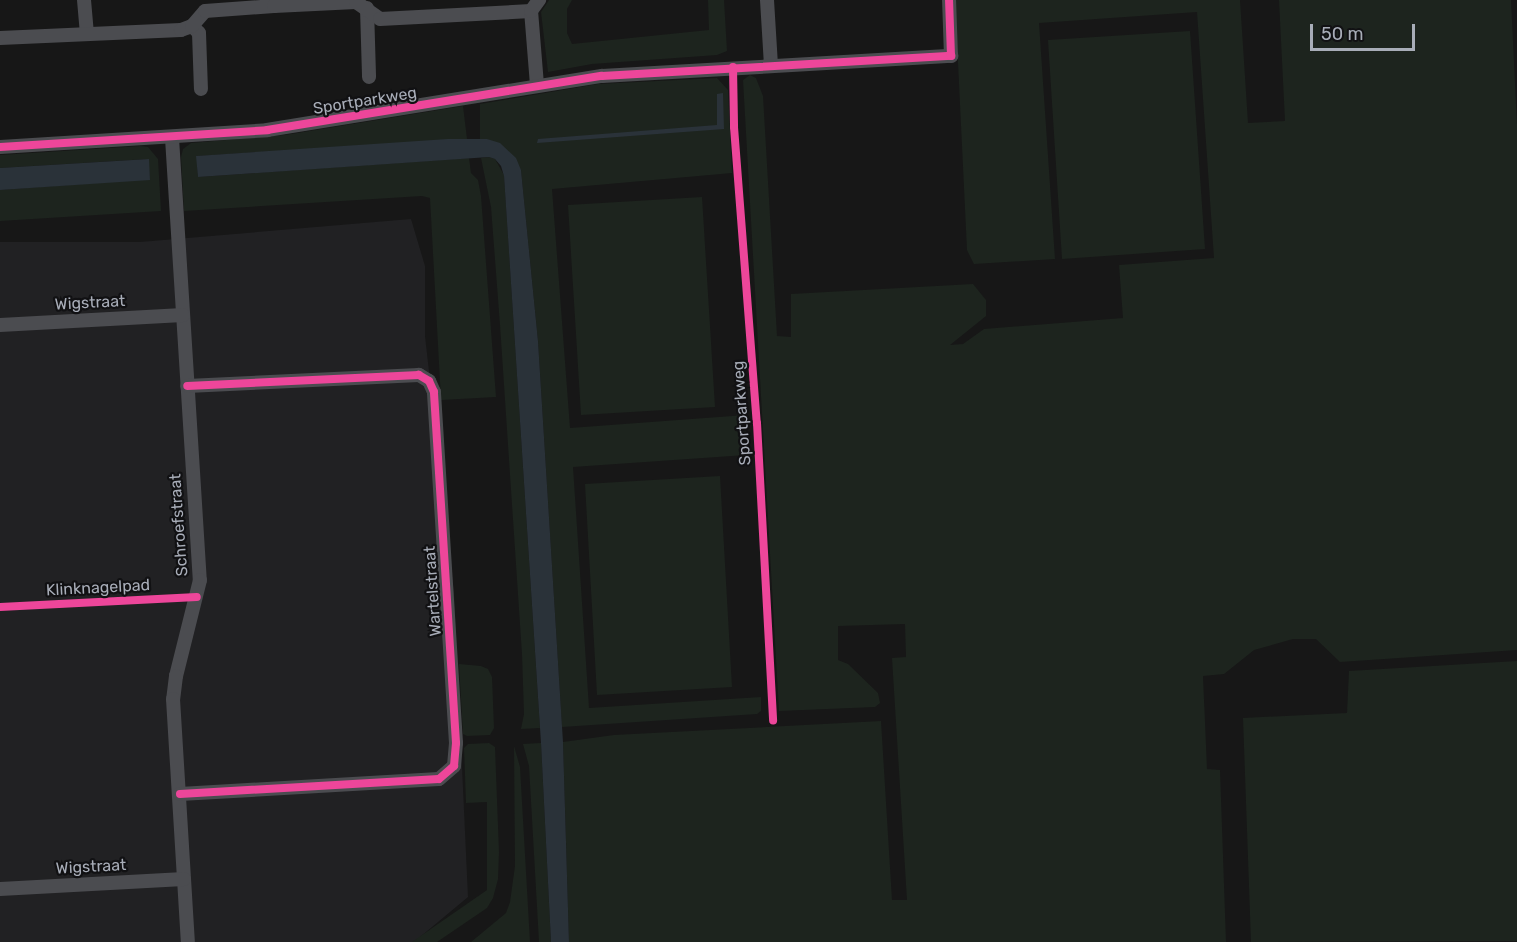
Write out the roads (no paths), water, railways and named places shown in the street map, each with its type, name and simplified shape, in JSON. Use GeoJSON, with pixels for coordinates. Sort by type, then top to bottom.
{"type":"FeatureCollection","features":[{"type":"Feature","properties":{"kind":"street"},"geometry":{"type":"LineString","coordinates":[[84,0],[87,34]]}},
{"type":"Feature","properties":{"kind":"street"},"geometry":{"type":"LineString","coordinates":[[450,0],[451,15]]}},
{"type":"Feature","properties":{"kind":"street"},"geometry":{"type":"LineString","coordinates":[[767,0],[771,66]]}},
{"type":"Feature","properties":{"kind":"street","name":"Sportparkweg"},"geometry":{"type":"LineString","coordinates":[[0,147],[172,138],[267,130],[602,76],[951,56],[950,0]]}},
{"type":"Feature","properties":{"kind":"street"},"geometry":{"type":"LineString","coordinates":[[0,38],[181,30],[192,26],[205,11],[274,3],[356,2],[380,19],[451,15],[535,5],[537,86]]}},
{"type":"Feature","properties":{"kind":"street"},"geometry":{"type":"LineString","coordinates":[[367,8],[369,77]]}},
{"type":"Feature","properties":{"kind":"street"},"geometry":{"type":"LineString","coordinates":[[192,26],[200,33],[201,89]]}},
{"type":"Feature","properties":{"kind":"street","name":"Schroefstraat"},"geometry":{"type":"LineString","coordinates":[[172,138],[200,580],[176,676],[173,699],[188,942]]}},
{"type":"Feature","properties":{"kind":"street","name":"Wigstraat"},"geometry":{"type":"LineString","coordinates":[[0,325],[183,315]]}},
{"type":"Feature","properties":{"kind":"street","name":"Wartelstraat"},"geometry":{"type":"LineString","coordinates":[[180,794],[439,779],[454,766],[456,743],[434,392],[429,381],[419,375],[187,386]]}},
{"type":"Feature","properties":{"kind":"street","name":"Wigstraat"},"geometry":{"type":"LineString","coordinates":[[0,889],[184,879]]}}]}
